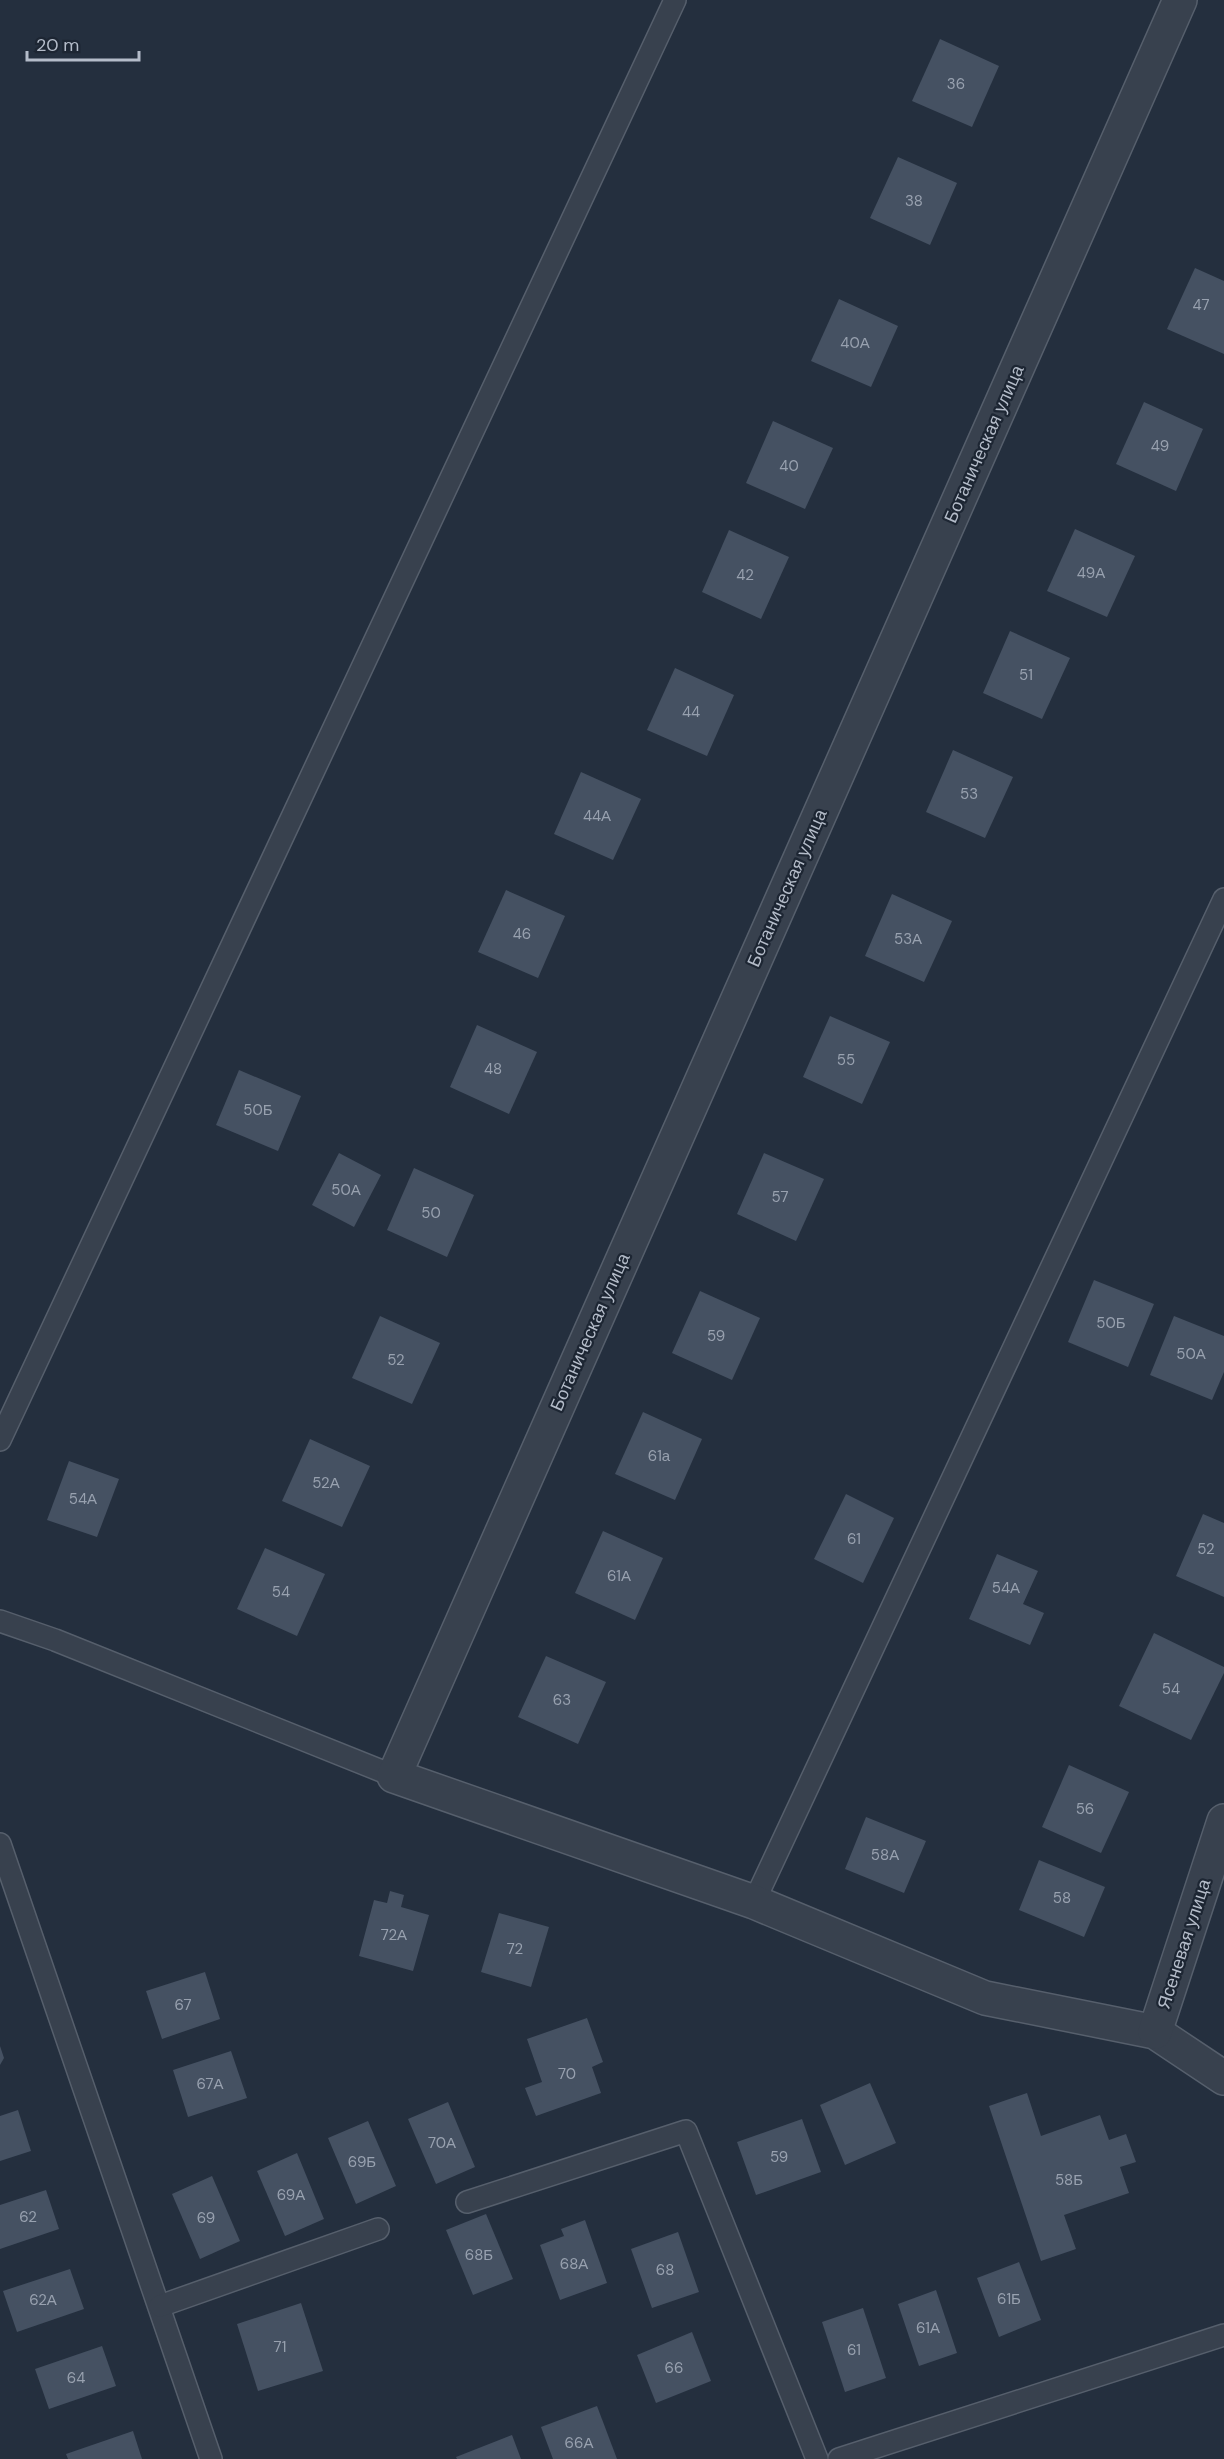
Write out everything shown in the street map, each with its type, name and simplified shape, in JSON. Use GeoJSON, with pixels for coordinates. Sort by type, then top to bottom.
{"type":"FeatureCollection","features":[{"type":"Feature","properties":{"kind":"street","name":"Ботаническая улица"},"geometry":{"type":"LineString","coordinates":[[394,1776],[1180,0]]}},
{"type":"Feature","properties":{"kind":"street"},"geometry":{"type":"LineString","coordinates":[[394,1776],[754,1902],[985,1998],[1155,2032],[1224,2078]]}},
{"type":"Feature","properties":{"kind":"street","name":"Ясеневая улица"},"geometry":{"type":"LineString","coordinates":[[1155,2032],[1224,1821]]}},
{"type":"Feature","properties":{"kind":"lane"},"geometry":{"type":"LineString","coordinates":[[0,1440],[675,0]]}},
{"type":"Feature","properties":{"kind":"lane"},"geometry":{"type":"LineString","coordinates":[[754,1902],[1224,899]]}},
{"type":"Feature","properties":{"kind":"lane"},"geometry":{"type":"LineString","coordinates":[[0,1622],[55,1640],[394,1776]]}},
{"type":"Feature","properties":{"kind":"lane"},"geometry":{"type":"LineString","coordinates":[[0,1844],[211,2459]]}},
{"type":"Feature","properties":{"kind":"lane"},"geometry":{"type":"LineString","coordinates":[[467,2202],[686,2131],[817,2459]]}},
{"type":"Feature","properties":{"kind":"lane"},"geometry":{"type":"LineString","coordinates":[[160,2306],[378,2229]]}},
{"type":"Feature","properties":{"kind":"lane"},"geometry":{"type":"LineString","coordinates":[[839,2459],[1224,2335]]}},
{"type":"Feature","properties":{"kind":"building"},"geometry":{"type":"Polygon","coordinates":[[[940,39],[999,66],[972,127],[912,101],[940,39]]]}},
{"type":"Feature","properties":{"kind":"building"},"geometry":{"type":"Polygon","coordinates":[[[898,157],[957,183],[930,245],[870,218],[898,157]]]}},
{"type":"Feature","properties":{"kind":"building"},"geometry":{"type":"Polygon","coordinates":[[[1195,268],[1224,281],[1224,354],[1167,329],[1195,268]]]}},
{"type":"Feature","properties":{"kind":"building"},"geometry":{"type":"Polygon","coordinates":[[[839,299],[898,326],[871,387],[811,361],[839,299]]]}},
{"type":"Feature","properties":{"kind":"building"},"geometry":{"type":"Polygon","coordinates":[[[1144,402],[1203,429],[1176,491],[1116,464],[1144,402]]]}},
{"type":"Feature","properties":{"kind":"building"},"geometry":{"type":"Polygon","coordinates":[[[773,421],[833,448],[805,509],[746,483],[773,421]]]}},
{"type":"Feature","properties":{"kind":"building"},"geometry":{"type":"Polygon","coordinates":[[[1075,529],[1135,556],[1107,617],[1047,591],[1075,529]]]}},
{"type":"Feature","properties":{"kind":"building"},"geometry":{"type":"Polygon","coordinates":[[[729,530],[789,557],[761,619],[702,592],[729,530]]]}},
{"type":"Feature","properties":{"kind":"building"},"geometry":{"type":"Polygon","coordinates":[[[1010,631],[1070,658],[1042,719],[983,693],[1010,631]]]}},
{"type":"Feature","properties":{"kind":"building"},"geometry":{"type":"Polygon","coordinates":[[[675,668],[734,695],[707,756],[647,730],[675,668]]]}},
{"type":"Feature","properties":{"kind":"building"},"geometry":{"type":"Polygon","coordinates":[[[953,750],[1013,777],[985,838],[926,812],[953,750]]]}},
{"type":"Feature","properties":{"kind":"building"},"geometry":{"type":"Polygon","coordinates":[[[581,772],[641,799],[613,860],[554,834],[581,772]]]}},
{"type":"Feature","properties":{"kind":"building"},"geometry":{"type":"Polygon","coordinates":[[[506,890],[565,916],[538,978],[478,952],[506,890]]]}},
{"type":"Feature","properties":{"kind":"building"},"geometry":{"type":"Polygon","coordinates":[[[892,894],[952,921],[924,982],[865,956],[892,894]]]}},
{"type":"Feature","properties":{"kind":"building"},"geometry":{"type":"Polygon","coordinates":[[[830,1016],[890,1042],[862,1104],[803,1077],[830,1016]]]}},
{"type":"Feature","properties":{"kind":"building"},"geometry":{"type":"Polygon","coordinates":[[[477,1025],[537,1052],[509,1114],[450,1087],[477,1025]]]}},
{"type":"Feature","properties":{"kind":"building"},"geometry":{"type":"Polygon","coordinates":[[[239,1070],[301,1096],[278,1151],[216,1125],[239,1070]]]}},
{"type":"Feature","properties":{"kind":"building"},"geometry":{"type":"Polygon","coordinates":[[[339,1153],[381,1175],[354,1227],[312,1205],[339,1153]]]}},
{"type":"Feature","properties":{"kind":"building"},"geometry":{"type":"Polygon","coordinates":[[[764,1153],[824,1179],[796,1241],[737,1214],[764,1153]]]}},
{"type":"Feature","properties":{"kind":"building"},"geometry":{"type":"Polygon","coordinates":[[[414,1168],[474,1195],[447,1257],[387,1230],[414,1168]]]}},
{"type":"Feature","properties":{"kind":"building"},"geometry":{"type":"Polygon","coordinates":[[[1094,1280],[1154,1304],[1128,1367],[1068,1342],[1094,1280]]]}},
{"type":"Feature","properties":{"kind":"building"},"geometry":{"type":"Polygon","coordinates":[[[700,1291],[760,1318],[732,1380],[672,1353],[700,1291]]]}},
{"type":"Feature","properties":{"kind":"building"},"geometry":{"type":"Polygon","coordinates":[[[380,1316],[440,1343],[412,1404],[352,1378],[380,1316]]]}},
{"type":"Feature","properties":{"kind":"building"},"geometry":{"type":"Polygon","coordinates":[[[1174,1316],[1224,1336],[1224,1372],[1212,1400],[1150,1375],[1174,1316]]]}},
{"type":"Feature","properties":{"kind":"building"},"geometry":{"type":"Polygon","coordinates":[[[643,1412],[702,1439],[675,1500],[615,1474],[643,1412]]]}},
{"type":"Feature","properties":{"kind":"building"},"geometry":{"type":"Polygon","coordinates":[[[310,1439],[370,1466],[342,1527],[282,1501],[310,1439]]]}},
{"type":"Feature","properties":{"kind":"building"},"geometry":{"type":"Polygon","coordinates":[[[69,1461],[119,1479],[97,1537],[47,1520],[69,1461]]]}},
{"type":"Feature","properties":{"kind":"building"},"geometry":{"type":"Polygon","coordinates":[[[846,1494],[894,1518],[863,1583],[814,1559],[846,1494]]]}},
{"type":"Feature","properties":{"kind":"building"},"geometry":{"type":"Polygon","coordinates":[[[1203,1514],[1224,1523],[1224,1597],[1176,1576],[1203,1514]]]}},
{"type":"Feature","properties":{"kind":"building"},"geometry":{"type":"Polygon","coordinates":[[[603,1531],[663,1558],[635,1620],[575,1593],[603,1531]]]}},
{"type":"Feature","properties":{"kind":"building"},"geometry":{"type":"Polygon","coordinates":[[[265,1548],[325,1574],[297,1636],[237,1609],[265,1548]]]}},
{"type":"Feature","properties":{"kind":"building"},"geometry":{"type":"Polygon","coordinates":[[[997,1554],[1038,1571],[1023,1604],[1044,1613],[1030,1645],[969,1619],[997,1554]]]}},
{"type":"Feature","properties":{"kind":"building"},"geometry":{"type":"Polygon","coordinates":[[[1154,1633],[1224,1667],[1224,1673],[1191,1740],[1119,1706],[1154,1633]]]}},
{"type":"Feature","properties":{"kind":"building"},"geometry":{"type":"Polygon","coordinates":[[[546,1656],[606,1682],[578,1744],[518,1717],[546,1656]]]}},
{"type":"Feature","properties":{"kind":"building"},"geometry":{"type":"Polygon","coordinates":[[[1069,1765],[1129,1792],[1101,1853],[1042,1827],[1069,1765]]]}},
{"type":"Feature","properties":{"kind":"building"},"geometry":{"type":"Polygon","coordinates":[[[866,1817],[926,1841],[904,1893],[845,1869],[866,1817]]]}},
{"type":"Feature","properties":{"kind":"building"},"geometry":{"type":"Polygon","coordinates":[[[1039,1860],[1105,1887],[1084,1937],[1019,1910],[1039,1860]]]}},
{"type":"Feature","properties":{"kind":"building"},"geometry":{"type":"Polygon","coordinates":[[[390,1891],[404,1895],[401,1907],[429,1915],[413,1971],[359,1956],[374,1900],[387,1903],[390,1891]]]}},
{"type":"Feature","properties":{"kind":"building"},"geometry":{"type":"Polygon","coordinates":[[[499,1913],[549,1927],[531,1987],[481,1972],[499,1913]]]}},
{"type":"Feature","properties":{"kind":"building"},"geometry":{"type":"Polygon","coordinates":[[[205,1972],[220,2019],[162,2039],[146,1991],[205,1972]]]}},
{"type":"Feature","properties":{"kind":"building"},"geometry":{"type":"Polygon","coordinates":[[[587,2018],[603,2062],[592,2067],[601,2093],[536,2116],[525,2088],[542,2082],[527,2039],[587,2018]]]}},
{"type":"Feature","properties":{"kind":"building"},"geometry":{"type":"Polygon","coordinates":[[[0,2046],[4,2058],[0,2065],[0,2046]]]}},
{"type":"Feature","properties":{"kind":"building"},"geometry":{"type":"Polygon","coordinates":[[[231,2051],[247,2098],[188,2117],[173,2070],[231,2051]]]}},
{"type":"Feature","properties":{"kind":"building"},"geometry":{"type":"Polygon","coordinates":[[[870,2083],[896,2143],[845,2165],[820,2105],[870,2083]]]}},
{"type":"Feature","properties":{"kind":"building"},"geometry":{"type":"Polygon","coordinates":[[[1027,2093],[1041,2136],[1100,2115],[1109,2140],[1126,2134],[1136,2162],[1120,2167],[1129,2193],[1064,2215],[1076,2249],[1041,2261],[989,2106],[1027,2093]]]}},
{"type":"Feature","properties":{"kind":"building"},"geometry":{"type":"Polygon","coordinates":[[[448,2102],[475,2167],[436,2184],[408,2119],[448,2102]]]}},
{"type":"Feature","properties":{"kind":"building"},"geometry":{"type":"Polygon","coordinates":[[[18,2110],[31,2151],[0,2161],[0,2116],[18,2110]]]}},
{"type":"Feature","properties":{"kind":"building"},"geometry":{"type":"Polygon","coordinates":[[[802,2119],[821,2172],[756,2195],[737,2142],[802,2119]]]}},
{"type":"Feature","properties":{"kind":"building"},"geometry":{"type":"Polygon","coordinates":[[[368,2121],[396,2186],[356,2204],[328,2138],[368,2121]]]}},
{"type":"Feature","properties":{"kind":"building"},"geometry":{"type":"Polygon","coordinates":[[[297,2153],[324,2219],[285,2236],[257,2171],[297,2153]]]}},
{"type":"Feature","properties":{"kind":"building"},"geometry":{"type":"Polygon","coordinates":[[[212,2176],[240,2241],[200,2259],[172,2194],[212,2176]]]}},
{"type":"Feature","properties":{"kind":"building"},"geometry":{"type":"Polygon","coordinates":[[[46,2190],[59,2229],[0,2249],[0,2205],[46,2190]]]}},
{"type":"Feature","properties":{"kind":"building"},"geometry":{"type":"Polygon","coordinates":[[[486,2214],[513,2279],[473,2295],[446,2230],[486,2214]]]}},
{"type":"Feature","properties":{"kind":"building"},"geometry":{"type":"Polygon","coordinates":[[[585,2220],[607,2283],[560,2300],[540,2245],[564,2236],[561,2229],[585,2220]]]}},
{"type":"Feature","properties":{"kind":"building"},"geometry":{"type":"Polygon","coordinates":[[[678,2232],[699,2292],[652,2308],[631,2249],[678,2232]]]}},
{"type":"Feature","properties":{"kind":"building"},"geometry":{"type":"Polygon","coordinates":[[[1019,2262],[1041,2320],[999,2337],[977,2278],[1019,2262]]]}},
{"type":"Feature","properties":{"kind":"building"},"geometry":{"type":"Polygon","coordinates":[[[70,2269],[84,2309],[17,2332],[3,2291],[70,2269]]]}},
{"type":"Feature","properties":{"kind":"building"},"geometry":{"type":"Polygon","coordinates":[[[936,2290],[957,2353],[919,2366],[898,2304],[936,2290]]]}},
{"type":"Feature","properties":{"kind":"building"},"geometry":{"type":"Polygon","coordinates":[[[301,2303],[323,2371],[258,2391],[237,2324],[301,2303]]]}},
{"type":"Feature","properties":{"kind":"building"},"geometry":{"type":"Polygon","coordinates":[[[863,2308],[886,2378],[845,2392],[822,2322],[863,2308]]]}},
{"type":"Feature","properties":{"kind":"building"},"geometry":{"type":"Polygon","coordinates":[[[692,2332],[711,2381],[656,2403],[637,2355],[692,2332]]]}},
{"type":"Feature","properties":{"kind":"building"},"geometry":{"type":"Polygon","coordinates":[[[102,2346],[116,2386],[49,2409],[35,2369],[102,2346]]]}},
{"type":"Feature","properties":{"kind":"building"},"geometry":{"type":"Polygon","coordinates":[[[597,2406],[617,2459],[553,2459],[541,2427],[597,2406]]]}},
{"type":"Feature","properties":{"kind":"building"},"geometry":{"type":"Polygon","coordinates":[[[133,2431],[142,2459],[68,2459],[66,2454],[133,2431]]]}},
{"type":"Feature","properties":{"kind":"building"},"geometry":{"type":"Polygon","coordinates":[[[512,2435],[521,2459],[457,2459],[456,2457],[512,2435]]]}}]}
